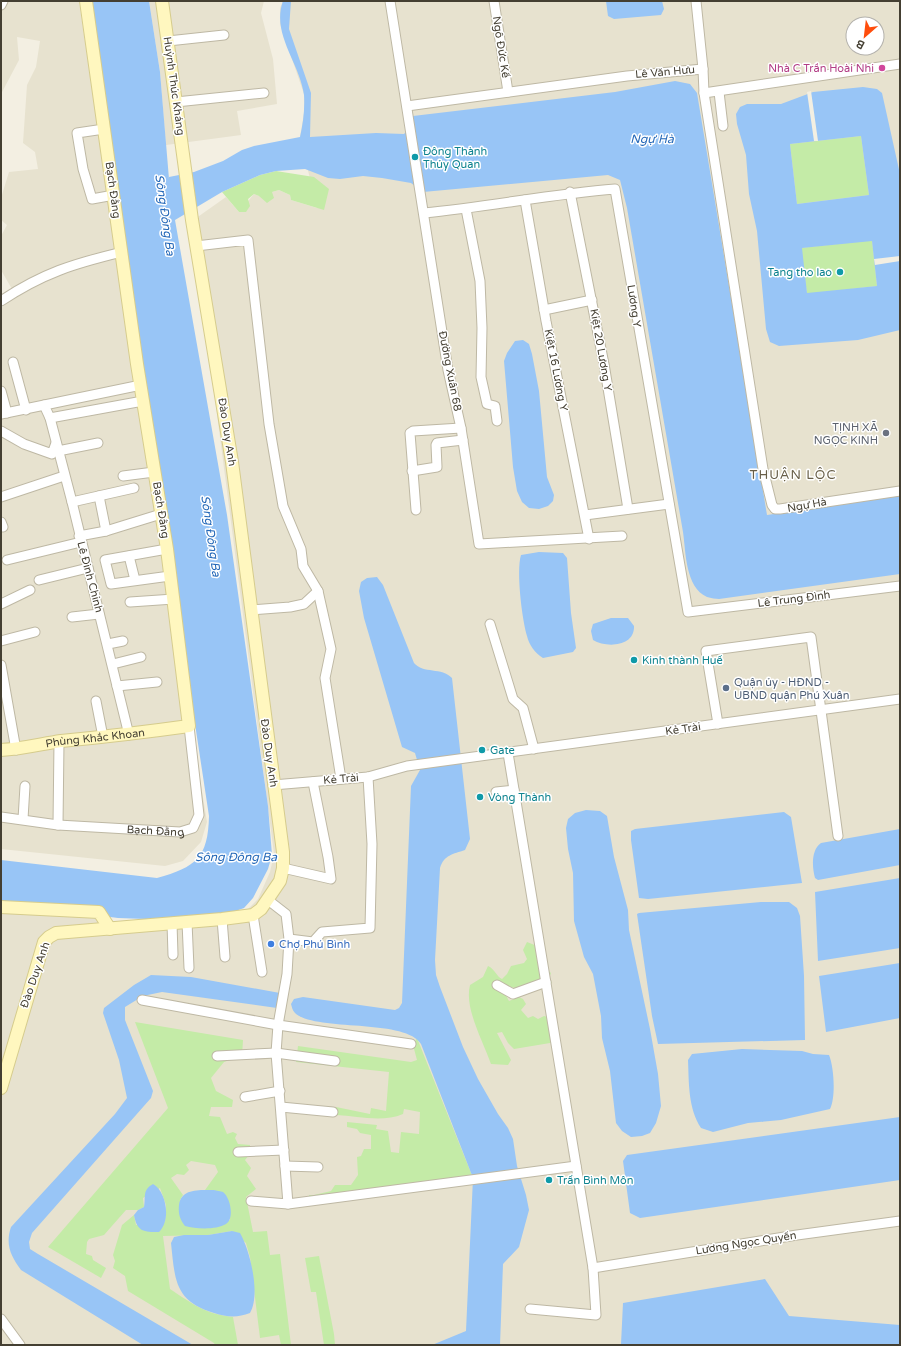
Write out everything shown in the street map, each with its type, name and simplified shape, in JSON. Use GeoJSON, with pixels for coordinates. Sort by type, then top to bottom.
{"type":"FeatureCollection","features":[{"type":"Feature","properties":{"kind":"main road","name":"Bạch Đằng"},"geometry":{"type":"LineString","coordinates":[[86,1],[143,401],[167,549],[189,726]]}},
{"type":"Feature","properties":{"kind":"main road","name":"Huỳnh Thúc Kháng"},"geometry":{"type":"LineString","coordinates":[[162,1],[192,220]]}},
{"type":"Feature","properties":{"kind":"main road","name":"Đào Duy Anh"},"geometry":{"type":"LineString","coordinates":[[1,1088],[44,942],[49,937],[56,933],[254,915],[261,909],[280,882],[283,868],[283,852],[252,610],[232,462],[192,220]]}},
{"type":"Feature","properties":{"kind":"main road","name":"Phùng Khắc Khoan"},"geometry":{"type":"LineString","coordinates":[[1,750],[16,750],[59,742],[129,735],[189,726]]}},
{"type":"Feature","properties":{"kind":"main road"},"geometry":{"type":"LineString","coordinates":[[1,907],[99,912],[110,929]]}},
{"type":"Feature","properties":{"kind":"street"},"geometry":{"type":"LineString","coordinates":[[1,5],[3,1]]}},
{"type":"Feature","properties":{"kind":"street"},"geometry":{"type":"LineString","coordinates":[[390,1],[407,106]]}},
{"type":"Feature","properties":{"kind":"street","name":"Ngô Đức Kế"},"geometry":{"type":"LineString","coordinates":[[494,1],[508,92]]}},
{"type":"Feature","properties":{"kind":"street"},"geometry":{"type":"LineString","coordinates":[[696,1],[704,69]]}},
{"type":"Feature","properties":{"kind":"street"},"geometry":{"type":"LineString","coordinates":[[168,41],[224,35]]}},
{"type":"Feature","properties":{"kind":"street"},"geometry":{"type":"LineString","coordinates":[[704,93],[719,92],[900,64]]}},
{"type":"Feature","properties":{"kind":"street","name":"Lê Văn Hưu"},"geometry":{"type":"LineString","coordinates":[[407,106],[627,76],[704,69],[704,93]]}},
{"type":"Feature","properties":{"kind":"street"},"geometry":{"type":"LineString","coordinates":[[719,92],[722,126]]}},
{"type":"Feature","properties":{"kind":"street"},"geometry":{"type":"LineString","coordinates":[[176,102],[264,93]]}},
{"type":"Feature","properties":{"kind":"street","name":"Ngự Hà"},"geometry":{"type":"LineString","coordinates":[[704,93],[763,469],[772,504],[775,509],[780,509],[900,491]]}},
{"type":"Feature","properties":{"kind":"street","name":"Đường Xuân 68"},"geometry":{"type":"LineString","coordinates":[[407,106],[447,362],[461,428],[479,544],[589,539]]}},
{"type":"Feature","properties":{"kind":"street"},"geometry":{"type":"LineString","coordinates":[[104,129],[77,133],[83,169],[92,198],[114,195]]}},
{"type":"Feature","properties":{"kind":"street","name":"Lương Y"},"geometry":{"type":"LineString","coordinates":[[424,213],[466,209],[570,192],[614,189],[688,612]]}},
{"type":"Feature","properties":{"kind":"street","name":"Kiệt 20 Lương Y"},"geometry":{"type":"LineString","coordinates":[[570,192],[604,364],[628,509]]}},
{"type":"Feature","properties":{"kind":"street","name":"Kiệt 16 Lương Y"},"geometry":{"type":"LineString","coordinates":[[525,200],[544,310],[589,539]]}},
{"type":"Feature","properties":{"kind":"street"},"geometry":{"type":"LineString","coordinates":[[466,209],[480,281],[482,328],[480,378],[487,404],[495,406],[497,421]]}},
{"type":"Feature","properties":{"kind":"street"},"geometry":{"type":"LineString","coordinates":[[196,246],[248,240],[269,424],[283,506],[300,549],[303,566],[318,591],[331,649],[325,678],[341,779]]}},
{"type":"Feature","properties":{"kind":"street"},"geometry":{"type":"LineString","coordinates":[[1,301],[36,279],[59,269],[122,252]]}},
{"type":"Feature","properties":{"kind":"street"},"geometry":{"type":"LineString","coordinates":[[544,310],[592,300]]}},
{"type":"Feature","properties":{"kind":"street"},"geometry":{"type":"LineString","coordinates":[[13,362],[26,410]]}},
{"type":"Feature","properties":{"kind":"street"},"geometry":{"type":"LineString","coordinates":[[1,391],[4,413],[26,410],[44,404],[141,386]]}},
{"type":"Feature","properties":{"kind":"street"},"geometry":{"type":"LineString","coordinates":[[50,418],[143,401]]}},
{"type":"Feature","properties":{"kind":"street","name":"Lê Đình Chinh"},"geometry":{"type":"LineString","coordinates":[[44,404],[50,418],[72,502],[80,539],[108,644],[129,735]]}},
{"type":"Feature","properties":{"kind":"street"},"geometry":{"type":"LineString","coordinates":[[416,510],[409,438],[412,431],[461,428]]}},
{"type":"Feature","properties":{"kind":"street"},"geometry":{"type":"LineString","coordinates":[[1,431],[24,444],[52,454],[57,447],[98,443]]}},
{"type":"Feature","properties":{"kind":"street"},"geometry":{"type":"LineString","coordinates":[[412,471],[437,467],[437,443],[463,440]]}},
{"type":"Feature","properties":{"kind":"street"},"geometry":{"type":"LineString","coordinates":[[123,476],[154,472]]}},
{"type":"Feature","properties":{"kind":"street"},"geometry":{"type":"LineString","coordinates":[[1,497],[64,476]]}},
{"type":"Feature","properties":{"kind":"street"},"geometry":{"type":"LineString","coordinates":[[72,502],[134,488]]}},
{"type":"Feature","properties":{"kind":"street"},"geometry":{"type":"LineString","coordinates":[[99,496],[106,531]]}},
{"type":"Feature","properties":{"kind":"street"},"geometry":{"type":"LineString","coordinates":[[585,515],[668,504]]}},
{"type":"Feature","properties":{"kind":"street"},"geometry":{"type":"LineString","coordinates":[[7,560],[161,514]]}},
{"type":"Feature","properties":{"kind":"street"},"geometry":{"type":"LineString","coordinates":[[589,539],[622,536]]}},
{"type":"Feature","properties":{"kind":"street"},"geometry":{"type":"LineString","coordinates":[[167,549],[105,560],[112,584],[170,576]]}},
{"type":"Feature","properties":{"kind":"street"},"geometry":{"type":"LineString","coordinates":[[129,556],[135,580]]}},
{"type":"Feature","properties":{"kind":"street"},"geometry":{"type":"LineString","coordinates":[[39,580],[88,568]]}},
{"type":"Feature","properties":{"kind":"street","name":"Lê Trung Đình"},"geometry":{"type":"LineString","coordinates":[[688,612],[900,586]]}},
{"type":"Feature","properties":{"kind":"street"},"geometry":{"type":"LineString","coordinates":[[1,604],[30,590]]}},
{"type":"Feature","properties":{"kind":"street"},"geometry":{"type":"LineString","coordinates":[[252,610],[290,607],[304,604],[318,591]]}},
{"type":"Feature","properties":{"kind":"street"},"geometry":{"type":"LineString","coordinates":[[130,602],[174,599]]}},
{"type":"Feature","properties":{"kind":"street"},"geometry":{"type":"LineString","coordinates":[[72,618],[100,617],[111,619]]}},
{"type":"Feature","properties":{"kind":"street"},"geometry":{"type":"LineString","coordinates":[[490,624],[513,699],[523,708],[534,749]]}},
{"type":"Feature","properties":{"kind":"street"},"geometry":{"type":"LineString","coordinates":[[1,641],[35,632]]}},
{"type":"Feature","properties":{"kind":"street"},"geometry":{"type":"LineString","coordinates":[[718,724],[706,650],[811,637],[838,836]]}},
{"type":"Feature","properties":{"kind":"street"},"geometry":{"type":"LineString","coordinates":[[108,644],[123,641]]}},
{"type":"Feature","properties":{"kind":"street"},"geometry":{"type":"LineString","coordinates":[[112,664],[141,657]]}},
{"type":"Feature","properties":{"kind":"street"},"geometry":{"type":"LineString","coordinates":[[1,665],[16,750]]}},
{"type":"Feature","properties":{"kind":"street"},"geometry":{"type":"LineString","coordinates":[[117,686],[157,682]]}},
{"type":"Feature","properties":{"kind":"street","name":"Kẻ Trài"},"geometry":{"type":"LineString","coordinates":[[274,785],[368,777],[407,766],[900,699]]}},
{"type":"Feature","properties":{"kind":"street"},"geometry":{"type":"LineString","coordinates":[[96,701],[103,737]]}},
{"type":"Feature","properties":{"kind":"street","name":"Bạch Đằng"},"geometry":{"type":"LineString","coordinates":[[1,817],[58,825],[180,832],[194,828],[199,815],[189,726]]}},
{"type":"Feature","properties":{"kind":"street"},"geometry":{"type":"LineString","coordinates":[[58,825],[59,742]]}},
{"type":"Feature","properties":{"kind":"street"},"geometry":{"type":"LineString","coordinates":[[508,753],[593,1268],[596,1315],[530,1309]]}},
{"type":"Feature","properties":{"kind":"street"},"geometry":{"type":"LineString","coordinates":[[289,939],[313,942],[322,932],[370,928],[372,844],[368,777]]}},
{"type":"Feature","properties":{"kind":"street"},"geometry":{"type":"LineString","coordinates":[[283,868],[331,879],[313,782]]}},
{"type":"Feature","properties":{"kind":"street"},"geometry":{"type":"LineString","coordinates":[[23,819],[25,786]]}},
{"type":"Feature","properties":{"kind":"street"},"geometry":{"type":"LineString","coordinates":[[496,792],[514,790]]}},
{"type":"Feature","properties":{"kind":"street"},"geometry":{"type":"LineString","coordinates":[[268,900],[286,914],[289,939],[287,974],[279,1021],[276,1053],[288,1204]]}},
{"type":"Feature","properties":{"kind":"street"},"geometry":{"type":"LineString","coordinates":[[254,915],[262,972]]}},
{"type":"Feature","properties":{"kind":"street"},"geometry":{"type":"LineString","coordinates":[[222,919],[225,957]]}},
{"type":"Feature","properties":{"kind":"street"},"geometry":{"type":"LineString","coordinates":[[187,922],[189,968]]}},
{"type":"Feature","properties":{"kind":"street"},"geometry":{"type":"LineString","coordinates":[[172,923],[173,955]]}},
{"type":"Feature","properties":{"kind":"street"},"geometry":{"type":"LineString","coordinates":[[497,985],[513,994],[546,982]]}},
{"type":"Feature","properties":{"kind":"street"},"geometry":{"type":"LineString","coordinates":[[142,1000],[279,1021],[411,1044]]}},
{"type":"Feature","properties":{"kind":"street"},"geometry":{"type":"LineString","coordinates":[[217,1056],[276,1053],[335,1061]]}},
{"type":"Feature","properties":{"kind":"street"},"geometry":{"type":"LineString","coordinates":[[245,1097],[280,1091]]}},
{"type":"Feature","properties":{"kind":"street"},"geometry":{"type":"LineString","coordinates":[[281,1107],[333,1112]]}},
{"type":"Feature","properties":{"kind":"street"},"geometry":{"type":"LineString","coordinates":[[238,1152],[284,1150]]}},
{"type":"Feature","properties":{"kind":"street"},"geometry":{"type":"LineString","coordinates":[[285,1166],[318,1167]]}},
{"type":"Feature","properties":{"kind":"street"},"geometry":{"type":"LineString","coordinates":[[251,1201],[288,1204],[468,1182],[576,1166]]}},
{"type":"Feature","properties":{"kind":"street","name":"Lương Ngọc Quyến"},"geometry":{"type":"LineString","coordinates":[[593,1268],[797,1235],[900,1221]]}},
{"type":"Feature","properties":{"kind":"street"},"geometry":{"type":"LineString","coordinates":[[1,1319],[20,1345]]}},
{"type":"Feature","properties":{"kind":"shaded area"},"geometry":{"type":"Polygon","coordinates":[[[1,1],[79,1],[136,388],[207,822],[201,842],[183,861],[165,866],[1,849],[1,308],[16,296],[1,270],[1,236],[7,225],[1,220],[1,198],[9,172],[38,169],[35,152],[23,143],[27,85],[36,67],[40,41],[17,37],[19,60],[1,94],[1,1]]]}},
{"type":"Feature","properties":{"kind":"shaded area"},"geometry":{"type":"Polygon","coordinates":[[[149,1],[264,1],[261,13],[273,59],[277,104],[237,111],[241,135],[166,145],[160,72],[149,1]]]}},
{"type":"Feature","properties":{"kind":"shaded area","name":"Kinh thành Huế"},"geometry":{"type":"Polygon","coordinates":[[[283,1],[900,1],[900,1345],[1,1345],[1,909],[58,909],[109,921],[113,929],[246,911],[258,899],[270,872],[274,854],[192,221],[226,197],[239,212],[254,194],[259,196],[279,190],[290,195],[291,200],[317,208],[300,137],[304,113],[304,94],[280,24],[280,8],[283,1]]]}},
{"type":"Feature","properties":{"kind":"green space"},"geometry":{"type":"Polygon","coordinates":[[[861,136],[869,195],[797,204],[790,144],[861,136]]]}},
{"type":"Feature","properties":{"kind":"green space"},"geometry":{"type":"Polygon","coordinates":[[[276,171],[314,177],[329,189],[324,210],[291,200],[290,195],[279,190],[272,192],[274,198],[267,203],[259,196],[254,194],[248,199],[250,206],[246,212],[239,212],[222,192],[260,175],[276,171]]]}},
{"type":"Feature","properties":{"kind":"green space"},"geometry":{"type":"Polygon","coordinates":[[[872,240],[877,286],[807,294],[801,248],[872,240]]]}},
{"type":"Feature","properties":{"kind":"green space"},"geometry":{"type":"Polygon","coordinates":[[[527,942],[537,946],[544,967],[551,973],[549,978],[552,983],[543,986],[516,988],[504,986],[503,990],[509,1001],[519,997],[523,999],[526,1004],[521,1010],[528,1018],[533,1016],[538,1019],[544,1016],[551,1018],[556,1042],[514,1049],[508,1043],[502,1032],[497,1033],[511,1060],[508,1065],[491,1064],[472,1014],[469,994],[470,985],[483,977],[488,966],[502,979],[507,974],[511,966],[524,963],[527,959],[523,950],[527,942]]]}},
{"type":"Feature","properties":{"kind":"green space"},"geometry":{"type":"Polygon","coordinates":[[[135,1022],[243,1040],[242,1056],[224,1062],[211,1078],[216,1091],[233,1100],[232,1107],[211,1107],[209,1116],[220,1117],[227,1134],[233,1132],[237,1134],[235,1138],[238,1144],[250,1145],[250,1154],[245,1160],[251,1168],[247,1176],[256,1189],[246,1197],[253,1232],[267,1231],[270,1255],[280,1254],[291,1345],[281,1345],[279,1335],[260,1338],[250,1257],[246,1243],[232,1231],[208,1235],[163,1236],[170,1289],[200,1308],[223,1316],[233,1317],[238,1345],[215,1345],[128,1291],[125,1276],[113,1268],[115,1261],[113,1255],[122,1225],[134,1215],[136,1225],[165,1222],[166,1205],[160,1188],[143,1198],[144,1207],[138,1210],[126,1210],[104,1235],[89,1239],[87,1242],[86,1254],[92,1256],[93,1260],[106,1268],[101,1278],[48,1247],[168,1108],[135,1022]],[[191,1161],[186,1165],[189,1170],[184,1175],[177,1174],[171,1178],[183,1195],[180,1200],[191,1227],[213,1227],[230,1220],[230,1208],[214,1190],[205,1190],[218,1172],[215,1165],[191,1161]]]}},
{"type":"Feature","properties":{"kind":"green space"},"geometry":{"type":"Polygon","coordinates":[[[417,1038],[473,1178],[309,1200],[309,1195],[331,1191],[335,1185],[351,1185],[358,1175],[357,1157],[361,1156],[364,1149],[371,1149],[371,1135],[360,1133],[357,1129],[347,1127],[347,1122],[377,1125],[376,1129],[388,1131],[391,1152],[399,1153],[401,1132],[419,1134],[420,1112],[404,1109],[403,1114],[395,1117],[378,1119],[336,1115],[336,1107],[370,1114],[371,1108],[386,1111],[389,1072],[296,1062],[298,1046],[411,1062],[417,1060],[413,1045],[417,1038]]]}},
{"type":"Feature","properties":{"kind":"green space"},"geometry":{"type":"Polygon","coordinates":[[[319,1256],[335,1345],[324,1345],[316,1292],[311,1292],[305,1258],[319,1256]]]}},
{"type":"Feature","properties":{"kind":"water","name":"Sông Đông Ba"},"geometry":{"type":"Polygon","coordinates":[[[92,1],[149,1],[160,72],[169,179],[169,177],[194,172],[223,161],[242,150],[254,146],[300,137],[304,116],[304,95],[297,71],[283,37],[280,13],[283,1],[291,1],[289,29],[311,93],[310,137],[376,133],[404,134],[413,124],[413,116],[615,92],[675,81],[690,84],[697,93],[767,515],[900,496],[900,574],[719,599],[707,597],[694,585],[686,559],[683,532],[627,208],[620,180],[608,175],[423,192],[411,183],[363,176],[340,179],[328,178],[305,169],[276,171],[260,175],[222,192],[175,220],[227,515],[268,806],[272,855],[268,869],[253,898],[244,908],[227,914],[146,919],[118,918],[41,908],[1,905],[1,860],[157,878],[181,870],[197,859],[206,842],[208,830],[209,816],[152,441],[92,1]]]}},
{"type":"Feature","properties":{"kind":"water"},"geometry":{"type":"Polygon","coordinates":[[[606,1],[662,1],[664,9],[661,15],[614,19],[608,16],[606,1]]]}},
{"type":"Feature","properties":{"kind":"water"},"geometry":{"type":"Polygon","coordinates":[[[863,87],[877,89],[882,93],[900,174],[900,330],[858,340],[779,346],[770,342],[766,329],[757,231],[749,194],[746,155],[737,124],[736,114],[740,107],[747,104],[781,104],[813,92],[863,87]],[[861,136],[790,144],[797,204],[869,195],[861,136]],[[872,241],[802,248],[807,293],[877,286],[872,241]]]}},
{"type":"Feature","properties":{"kind":"water"},"geometry":{"type":"Polygon","coordinates":[[[523,340],[529,344],[532,354],[539,391],[547,477],[554,495],[553,501],[548,506],[539,509],[529,508],[522,502],[517,491],[513,467],[504,361],[507,353],[515,341],[523,340]]]}},
{"type":"Feature","properties":{"kind":"water"},"geometry":{"type":"Polygon","coordinates":[[[539,552],[563,553],[567,558],[571,613],[576,648],[573,652],[543,658],[537,654],[529,643],[523,618],[519,583],[521,555],[539,552]]]}},
{"type":"Feature","properties":{"kind":"water"},"geometry":{"type":"Polygon","coordinates":[[[377,577],[383,585],[414,663],[422,668],[443,673],[452,678],[470,839],[465,850],[453,854],[444,860],[440,868],[435,960],[436,975],[463,1047],[478,1079],[498,1114],[508,1128],[513,1139],[517,1166],[529,1210],[519,1247],[503,1264],[500,1345],[432,1345],[466,1331],[473,1178],[421,1044],[412,1036],[397,1031],[306,1019],[295,1013],[291,1004],[294,999],[303,997],[395,1010],[399,1008],[402,1003],[411,786],[420,770],[415,753],[402,747],[364,618],[359,591],[361,582],[367,578],[377,577]]]}},
{"type":"Feature","properties":{"kind":"water"},"geometry":{"type":"Polygon","coordinates":[[[611,618],[628,618],[634,626],[633,633],[630,638],[625,642],[612,645],[599,643],[593,640],[591,631],[593,624],[611,618]]]}},
{"type":"Feature","properties":{"kind":"water"},"geometry":{"type":"Polygon","coordinates":[[[586,810],[600,811],[607,816],[614,857],[628,910],[629,930],[658,1074],[661,1106],[656,1123],[650,1133],[642,1136],[631,1137],[622,1131],[616,1123],[610,1071],[602,1038],[601,1016],[593,974],[584,957],[574,921],[573,873],[568,849],[566,828],[568,819],[575,813],[586,810]]]}},
{"type":"Feature","properties":{"kind":"water"},"geometry":{"type":"Polygon","coordinates":[[[784,812],[791,817],[802,883],[648,899],[639,898],[631,831],[635,829],[784,812]]]}},
{"type":"Feature","properties":{"kind":"water"},"geometry":{"type":"Polygon","coordinates":[[[900,829],[900,865],[818,880],[815,878],[813,859],[815,850],[821,843],[900,829]]]}},
{"type":"Feature","properties":{"kind":"water"},"geometry":{"type":"Polygon","coordinates":[[[900,878],[900,948],[818,961],[815,892],[900,878]]]}},
{"type":"Feature","properties":{"kind":"water"},"geometry":{"type":"Polygon","coordinates":[[[761,902],[789,902],[797,908],[800,916],[804,976],[805,1040],[658,1044],[652,1016],[637,914],[761,902]]]}},
{"type":"Feature","properties":{"kind":"water"},"geometry":{"type":"Polygon","coordinates":[[[900,963],[900,1018],[826,1032],[819,976],[900,963]]]}},
{"type":"Feature","properties":{"kind":"water"},"geometry":{"type":"Polygon","coordinates":[[[151,975],[191,977],[280,993],[277,1008],[162,992],[143,996],[125,1007],[125,1020],[153,1091],[151,1098],[32,1233],[29,1242],[30,1249],[193,1345],[143,1345],[21,1270],[14,1260],[9,1245],[9,1233],[11,1227],[115,1114],[127,1098],[119,1060],[103,1013],[104,1008],[134,985],[151,975]]]}},
{"type":"Feature","properties":{"kind":"water"},"geometry":{"type":"Polygon","coordinates":[[[742,1049],[802,1051],[813,1054],[829,1055],[834,1082],[832,1104],[830,1109],[781,1120],[748,1123],[713,1132],[701,1128],[691,1104],[688,1060],[692,1054],[742,1049]]]}},
{"type":"Feature","properties":{"kind":"water"},"geometry":{"type":"Polygon","coordinates":[[[900,1117],[900,1180],[640,1218],[630,1213],[623,1161],[627,1155],[900,1117]]]}},
{"type":"Feature","properties":{"kind":"water"},"geometry":{"type":"Polygon","coordinates":[[[153,1184],[162,1193],[166,1207],[165,1221],[159,1232],[149,1232],[139,1228],[135,1221],[134,1215],[138,1210],[144,1207],[146,1191],[153,1184]]]}},
{"type":"Feature","properties":{"kind":"water"},"geometry":{"type":"Polygon","coordinates":[[[214,1190],[223,1192],[228,1198],[231,1213],[229,1221],[222,1226],[212,1228],[195,1228],[185,1226],[179,1214],[179,1205],[183,1195],[192,1191],[214,1190]]]}},
{"type":"Feature","properties":{"kind":"water"},"geometry":{"type":"Polygon","coordinates":[[[232,1231],[240,1233],[244,1241],[253,1273],[253,1305],[250,1313],[241,1316],[228,1316],[214,1313],[191,1302],[184,1295],[176,1278],[171,1243],[174,1237],[184,1235],[208,1235],[232,1231]]]}},
{"type":"Feature","properties":{"kind":"water"},"geometry":{"type":"Polygon","coordinates":[[[765,1279],[789,1316],[900,1325],[900,1345],[618,1345],[621,1344],[623,1303],[765,1279]]]}},
{"type":"Feature","properties":{"kind":"pier"},"geometry":{"type":"Polygon","coordinates":[[[811,91],[818,141],[814,141],[807,92],[811,91]]]}},
{"type":"Feature","properties":{"kind":"pier"},"geometry":{"type":"Polygon","coordinates":[[[900,256],[900,261],[875,265],[874,259],[900,256]]]}},
{"type":"Feature","properties":{"kind":"place","name":"Nhà C Trần Hoài Nhi"},"geometry":{"type":"Point","coordinates":[882,68]}},
{"type":"Feature","properties":{"kind":"place","name":"Đông Thành Thủy Quan"},"geometry":{"type":"Point","coordinates":[415,157]}},
{"type":"Feature","properties":{"kind":"place","name":"Tang tho lao"},"geometry":{"type":"Point","coordinates":[840,272]}},
{"type":"Feature","properties":{"kind":"place","name":"TỊNH XÃ NGỌC KINH"},"geometry":{"type":"Point","coordinates":[886,433]}},
{"type":"Feature","properties":{"kind":"place","name":"Kinh thành Huế"},"geometry":{"type":"Point","coordinates":[634,660]}},
{"type":"Feature","properties":{"kind":"place","name":"Quận ủy - HĐND - UBND quận Phú Xuân"},"geometry":{"type":"Point","coordinates":[726,688]}},
{"type":"Feature","properties":{"kind":"place","name":"Gate"},"geometry":{"type":"Point","coordinates":[482,750]}},
{"type":"Feature","properties":{"kind":"place","name":"Vòng Thành"},"geometry":{"type":"Point","coordinates":[480,797]}},
{"type":"Feature","properties":{"kind":"place","name":"Chợ Phú Bình"},"geometry":{"type":"Point","coordinates":[271,944]}},
{"type":"Feature","properties":{"kind":"place","name":"Trấn Bình Môn"},"geometry":{"type":"Point","coordinates":[549,1180]}},
{"type":"Feature","properties":{"kind":"district","name":"THUẬN LỘC"},"geometry":{"type":"Point","coordinates":[793,475]}}]}
